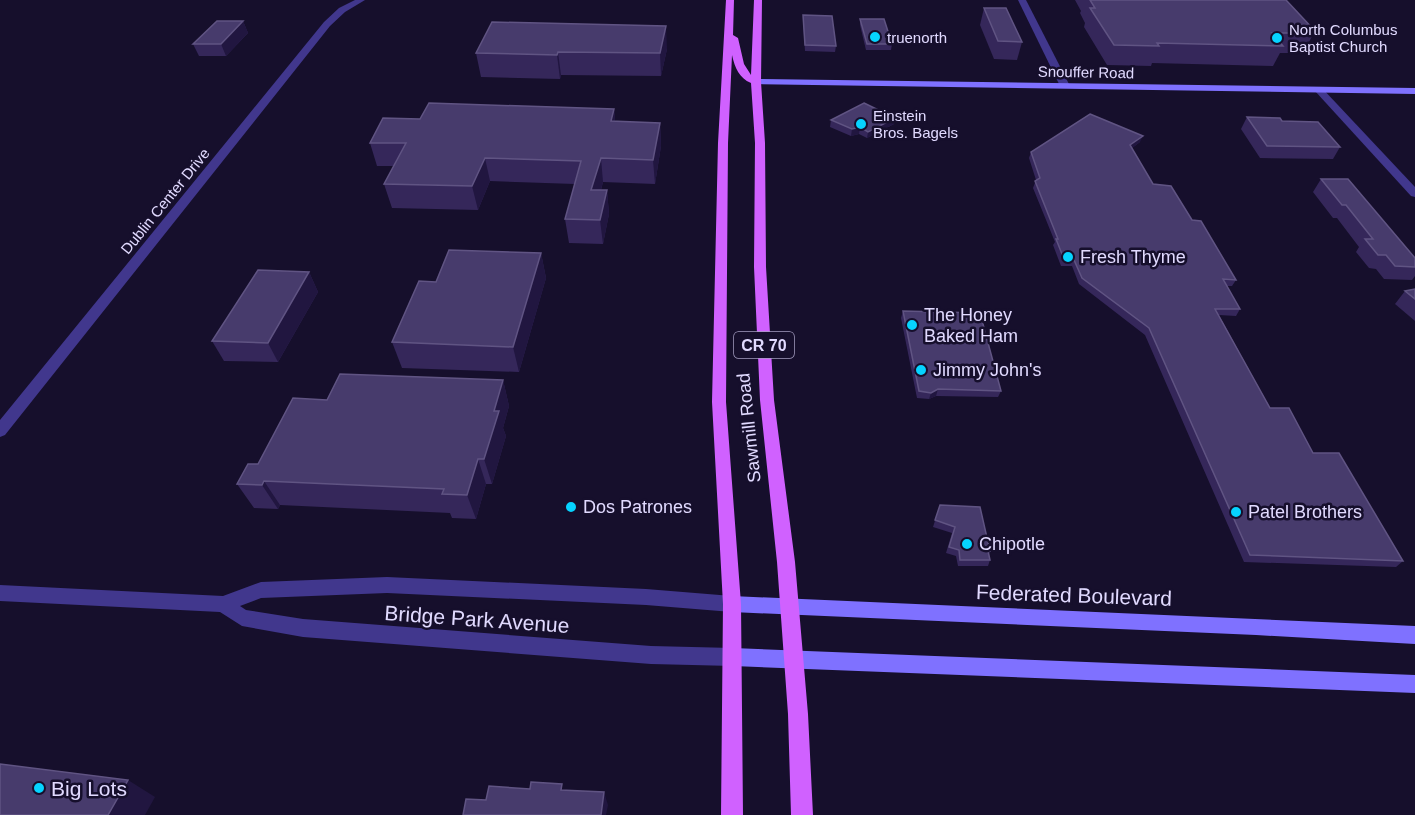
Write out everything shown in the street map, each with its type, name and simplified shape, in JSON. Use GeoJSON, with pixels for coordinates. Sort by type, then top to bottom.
{"type":"FeatureCollection","features":[{"type":"Feature","properties":{"kind":"main road","name":"Sawmill Road"},"geometry":{"type":"LineString","coordinates":[[758,0],[756,81],[760,143],[760,267],[767,400],[790,606],[802,815]]}},
{"type":"Feature","properties":{"kind":"main road","name":"Sawmill Road"},"geometry":{"type":"LineString","coordinates":[[730,2],[723,143],[719,402],[732,604],[732,815]]}},
{"type":"Feature","properties":{"kind":"main road"},"geometry":{"type":"LineString","coordinates":[[729,25],[740,70],[744,76],[756,81]]}},
{"type":"Feature","properties":{"kind":"main road","name":"Snouffer Road"},"geometry":{"type":"LineString","coordinates":[[756,81],[1415,91]]}},
{"type":"Feature","properties":{"kind":"main road","name":"Federated Boulevard"},"geometry":{"type":"LineString","coordinates":[[732,604],[1415,635]]}},
{"type":"Feature","properties":{"kind":"main road"},"geometry":{"type":"LineString","coordinates":[[733,657],[1415,684]]}},
{"type":"Feature","properties":{"kind":"street"},"geometry":{"type":"LineString","coordinates":[[1022,0],[1065,86]]}},
{"type":"Feature","properties":{"kind":"street","name":"Dublin Center Drive"},"geometry":{"type":"LineString","coordinates":[[0,431],[327,24],[356,1]]}},
{"type":"Feature","properties":{"kind":"street"},"geometry":{"type":"LineString","coordinates":[[1318,89],[1415,194]]}},
{"type":"Feature","properties":{"kind":"street","name":"Bridge Park Avenue"},"geometry":{"type":"LineString","coordinates":[[0,593],[223,604],[261,590],[387,585],[646,597],[732,604]]}},
{"type":"Feature","properties":{"kind":"street","name":"Bridge Park Avenue"},"geometry":{"type":"LineString","coordinates":[[223,604],[242,618],[303,628],[651,655],[733,657]]}},
{"type":"Feature","properties":{"kind":"building"},"geometry":{"type":"Polygon","coordinates":[[[1090,0],[1286,0],[1315,31],[1272,33],[1283,46],[1157,43],[1159,46],[1114,45],[1090,8],[1095,8],[1090,0]]]}},
{"type":"Feature","properties":{"kind":"building"},"geometry":{"type":"Polygon","coordinates":[[[984,8],[1006,8],[1022,42],[998,41],[984,8]]]}},
{"type":"Feature","properties":{"kind":"building"},"geometry":{"type":"Polygon","coordinates":[[[803,15],[832,16],[836,46],[805,45],[803,15]]]}},
{"type":"Feature","properties":{"kind":"building","name":"truenorth"},"geometry":{"type":"Polygon","coordinates":[[[860,19],[884,19],[892,44],[867,44],[860,19]]]}},
{"type":"Feature","properties":{"kind":"building"},"geometry":{"type":"Polygon","coordinates":[[[217,21],[243,21],[221,44],[193,44],[217,21]]]}},
{"type":"Feature","properties":{"kind":"building"},"geometry":{"type":"Polygon","coordinates":[[[492,22],[666,26],[660,53],[558,52],[557,55],[476,53],[492,22]]]}},
{"type":"Feature","properties":{"kind":"building"},"geometry":{"type":"Polygon","coordinates":[[[429,103],[614,109],[611,121],[660,123],[653,160],[601,158],[591,190],[607,190],[600,220],[565,219],[581,161],[485,158],[472,186],[384,184],[406,143],[370,143],[383,118],[420,119],[429,103]]]}},
{"type":"Feature","properties":{"kind":"building","name":"Einstein Bros. Bagels"},"geometry":{"type":"Polygon","coordinates":[[[864,103],[895,118],[868,132],[860,127],[852,129],[831,120],[864,103]]]}},
{"type":"Feature","properties":{"kind":"building"},"geometry":{"type":"Polygon","coordinates":[[[1090,114],[1143,136],[1130,145],[1153,184],[1171,186],[1192,220],[1201,221],[1236,280],[1223,279],[1240,309],[1215,309],[1270,408],[1289,408],[1313,453],[1339,453],[1403,561],[1250,555],[1149,328],[1082,278],[1074,260],[1064,259],[1056,239],[1058,239],[1035,181],[1040,178],[1031,152],[1090,114]]]}},
{"type":"Feature","properties":{"kind":"building"},"geometry":{"type":"Polygon","coordinates":[[[1247,117],[1318,122],[1340,147],[1267,146],[1247,117]]]}},
{"type":"Feature","properties":{"kind":"building"},"geometry":{"type":"Polygon","coordinates":[[[1321,179],[1348,179],[1415,258],[1415,267],[1395,266],[1386,255],[1378,255],[1365,239],[1373,239],[1346,205],[1342,205],[1321,179]]]}},
{"type":"Feature","properties":{"kind":"building"},"geometry":{"type":"Polygon","coordinates":[[[449,250],[541,253],[513,347],[392,342],[419,281],[436,282],[449,250]]]}},
{"type":"Feature","properties":{"kind":"building"},"geometry":{"type":"Polygon","coordinates":[[[258,270],[309,272],[268,343],[212,341],[258,270]]]}},
{"type":"Feature","properties":{"kind":"building"},"geometry":{"type":"Polygon","coordinates":[[[1415,289],[1415,299],[1405,291],[1415,289]]]}},
{"type":"Feature","properties":{"kind":"building"},"geometry":{"type":"Polygon","coordinates":[[[903,311],[980,313],[1001,391],[938,389],[931,393],[919,391],[903,311]]]}},
{"type":"Feature","properties":{"kind":"building"},"geometry":{"type":"Polygon","coordinates":[[[340,374],[503,380],[494,411],[499,411],[484,459],[478,459],[467,495],[442,494],[444,489],[264,481],[262,485],[237,484],[248,464],[258,464],[293,398],[327,400],[340,374]]]}},
{"type":"Feature","properties":{"kind":"building","name":"Chipotle"},"geometry":{"type":"Polygon","coordinates":[[[940,505],[980,507],[990,560],[960,560],[959,550],[949,547],[955,527],[935,520],[940,505]]]}},
{"type":"Feature","properties":{"kind":"building","name":"Big Lots"},"geometry":{"type":"Polygon","coordinates":[[[0,764],[128,780],[108,815],[0,815],[0,764]]]}},
{"type":"Feature","properties":{"kind":"building"},"geometry":{"type":"Polygon","coordinates":[[[531,782],[562,784],[561,790],[604,792],[601,815],[463,815],[466,799],[486,800],[489,786],[530,789],[531,782]]]}},
{"type":"Feature","properties":{"kind":"place","name":"truenorth"},"geometry":{"type":"Point","coordinates":[875,37]}},
{"type":"Feature","properties":{"kind":"place","name":"North Columbus Baptist Church"},"geometry":{"type":"Point","coordinates":[1277,38]}},
{"type":"Feature","properties":{"kind":"place","name":"Einstein Bros. Bagels"},"geometry":{"type":"Point","coordinates":[861,124]}},
{"type":"Feature","properties":{"kind":"place","name":"Fresh Thyme"},"geometry":{"type":"Point","coordinates":[1068,257]}},
{"type":"Feature","properties":{"kind":"place","name":"The Honey Baked Ham"},"geometry":{"type":"Point","coordinates":[912,325]}},
{"type":"Feature","properties":{"kind":"place","name":"Jimmy John's"},"geometry":{"type":"Point","coordinates":[921,370]}},
{"type":"Feature","properties":{"kind":"place","name":"Dos Patrones"},"geometry":{"type":"Point","coordinates":[571,507]}},
{"type":"Feature","properties":{"kind":"place","name":"Patel Brothers"},"geometry":{"type":"Point","coordinates":[1236,512]}},
{"type":"Feature","properties":{"kind":"place","name":"Chipotle"},"geometry":{"type":"Point","coordinates":[967,544]}},
{"type":"Feature","properties":{"kind":"place","name":"Big Lots"},"geometry":{"type":"Point","coordinates":[39,788]}}]}
